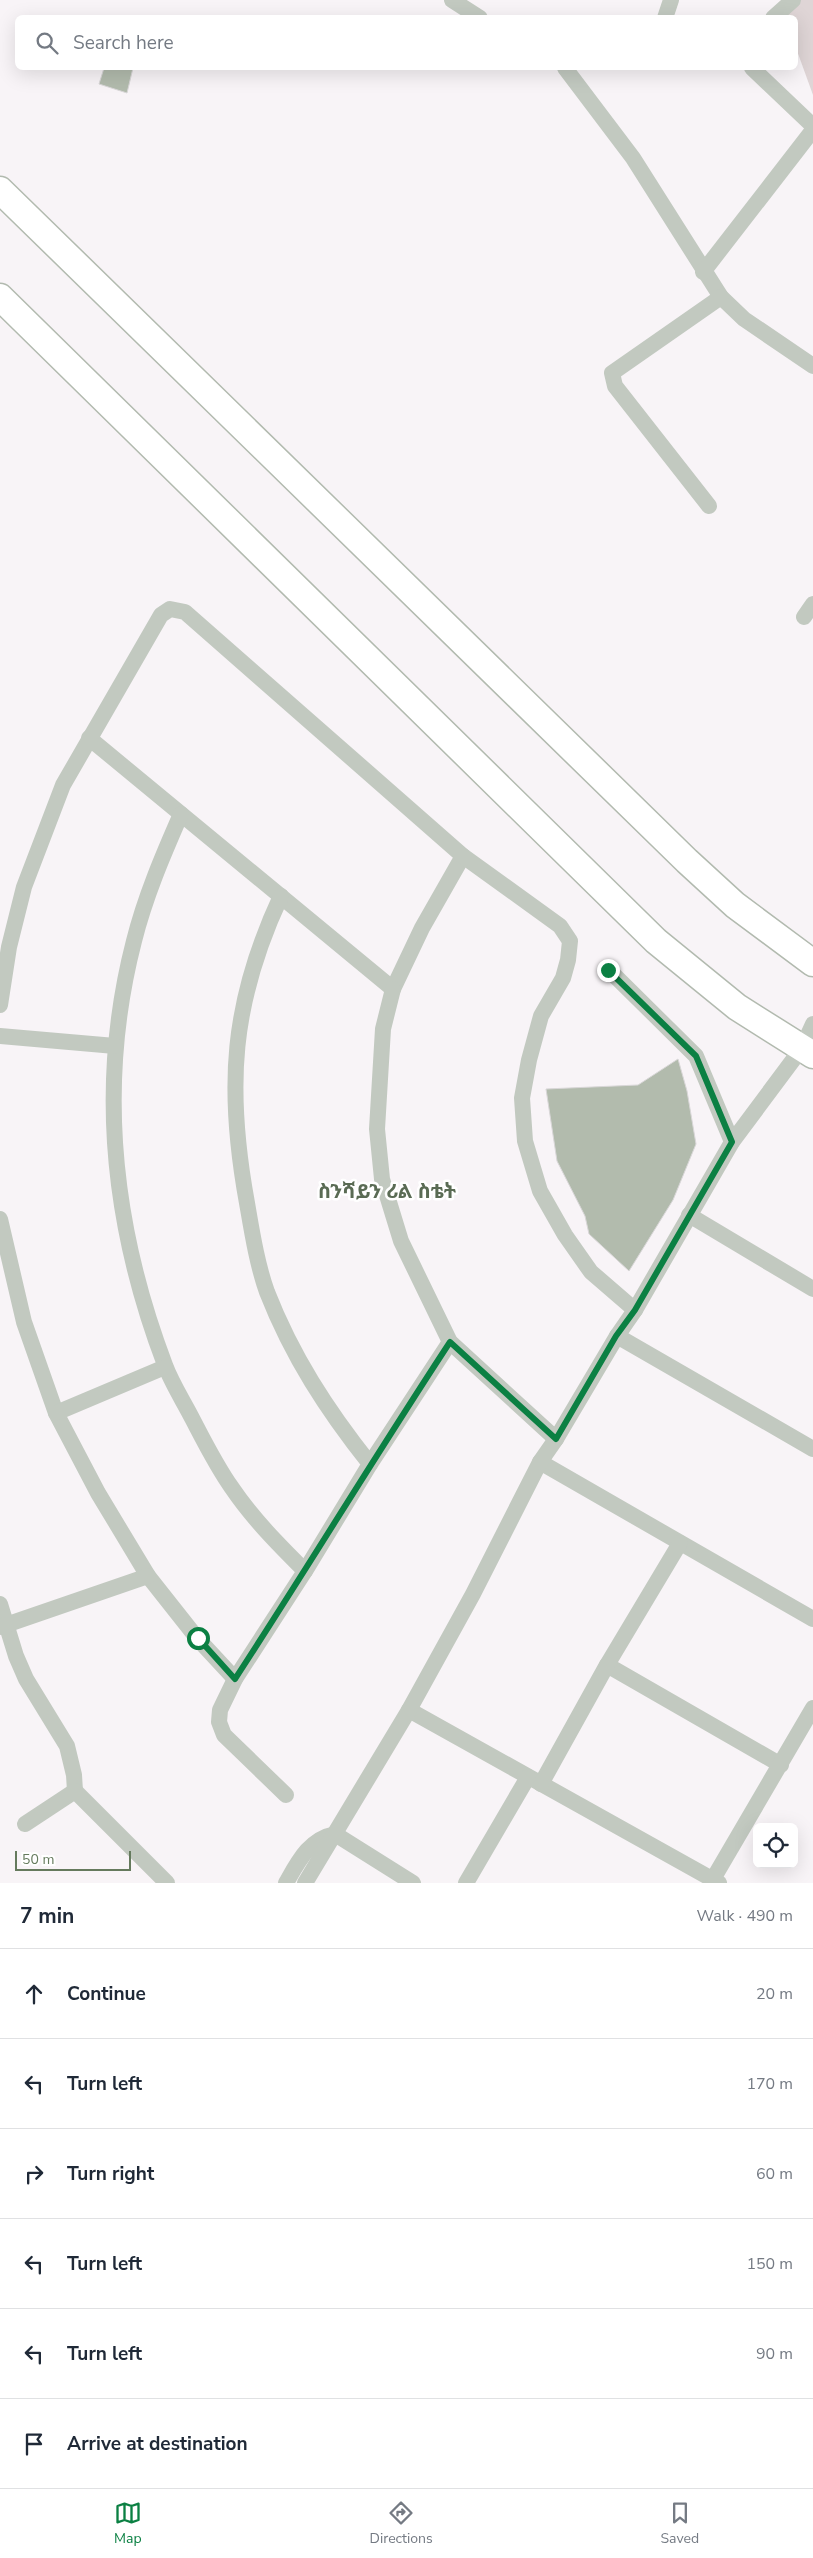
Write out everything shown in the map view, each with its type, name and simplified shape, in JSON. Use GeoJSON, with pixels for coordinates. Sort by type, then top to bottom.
{"type":"FeatureCollection","features":[{"type":"Feature","properties":{"kind":"main road"},"geometry":{"type":"LineString","coordinates":[[0,190],[687,861],[735,905],[813,963]]}},
{"type":"Feature","properties":{"kind":"main road"},"geometry":{"type":"LineString","coordinates":[[0,297],[656,941],[736,1007],[807,1052]]}},
{"type":"Feature","properties":{"kind":"street"},"geometry":{"type":"LineString","coordinates":[[452,0],[475,15]]}},
{"type":"Feature","properties":{"kind":"street"},"geometry":{"type":"LineString","coordinates":[[666,15],[671,0]]}},
{"type":"Feature","properties":{"kind":"street"},"geometry":{"type":"LineString","coordinates":[[776,15],[793,0]]}},
{"type":"Feature","properties":{"kind":"street"},"geometry":{"type":"LineString","coordinates":[[571,70],[633,158],[703,272],[721,296],[744,319],[813,366]]}},
{"type":"Feature","properties":{"kind":"street"},"geometry":{"type":"LineString","coordinates":[[703,272],[813,128],[754,70]]}},
{"type":"Feature","properties":{"kind":"street"},"geometry":{"type":"LineString","coordinates":[[710,506],[615,386],[612,373],[721,296]]}},
{"type":"Feature","properties":{"kind":"street"},"geometry":{"type":"LineString","coordinates":[[0,1005],[4,946],[43,835],[63,785],[161,615],[170,609],[185,612],[463,856],[560,926],[570,941],[568,960],[563,978],[541,1016],[529,1060],[522,1098],[525,1141],[540,1191],[565,1235],[591,1272],[635,1310]]}},
{"type":"Feature","properties":{"kind":"street"},"geometry":{"type":"LineString","coordinates":[[89,738],[394,989]]}},
{"type":"Feature","properties":{"kind":"street"},"geometry":{"type":"LineString","coordinates":[[181,814],[154,875],[134,939],[123,988],[115,1046],[115,1159],[121,1202],[134,1270],[165,1367],[231,1488],[260,1524],[305,1572]]}},
{"type":"Feature","properties":{"kind":"street"},"geometry":{"type":"LineString","coordinates":[[463,856],[422,928],[394,989],[383,1029],[377,1129],[382,1179],[402,1241],[450,1342],[556,1439]]}},
{"type":"Feature","properties":{"kind":"street"},"geometry":{"type":"LineString","coordinates":[[281,896],[255,961],[236,1045],[234,1086],[238,1153],[250,1220],[267,1290],[292,1348],[313,1385],[333,1417],[370,1464]]}},
{"type":"Feature","properties":{"kind":"street"},"geometry":{"type":"LineString","coordinates":[[608,970],[696,1056],[732,1142]]}},
{"type":"Feature","properties":{"kind":"street"},"geometry":{"type":"LineString","coordinates":[[305,1883],[409,1710],[473,1594],[540,1462],[556,1439],[616,1336],[635,1310],[732,1142],[807,1052],[813,1024]]}},
{"type":"Feature","properties":{"kind":"street"},"geometry":{"type":"LineString","coordinates":[[0,1036],[115,1046]]}},
{"type":"Feature","properties":{"kind":"street"},"geometry":{"type":"LineString","coordinates":[[689,1215],[813,1289]]}},
{"type":"Feature","properties":{"kind":"street"},"geometry":{"type":"LineString","coordinates":[[0,1219],[24,1322],[56,1413],[98,1493],[148,1576],[198,1638],[235,1679]]}},
{"type":"Feature","properties":{"kind":"street"},"geometry":{"type":"LineString","coordinates":[[616,1336],[813,1449]]}},
{"type":"Feature","properties":{"kind":"street"},"geometry":{"type":"LineString","coordinates":[[286,1796],[224,1735],[219,1722],[220,1710],[235,1679],[305,1572],[370,1464],[450,1342]]}},
{"type":"Feature","properties":{"kind":"street"},"geometry":{"type":"LineString","coordinates":[[56,1413],[165,1367]]}},
{"type":"Feature","properties":{"kind":"street"},"geometry":{"type":"LineString","coordinates":[[540,1462],[813,1619]]}},
{"type":"Feature","properties":{"kind":"street"},"geometry":{"type":"LineString","coordinates":[[466,1883],[535,1781],[680,1543]]}},
{"type":"Feature","properties":{"kind":"street"},"geometry":{"type":"LineString","coordinates":[[3,1626],[148,1576]]}},
{"type":"Feature","properties":{"kind":"street"},"geometry":{"type":"LineString","coordinates":[[0,1604],[3,1626],[26,1679],[67,1746],[74,1775],[75,1791],[161,1881]]}},
{"type":"Feature","properties":{"kind":"street"},"geometry":{"type":"LineString","coordinates":[[607,1665],[781,1764]]}},
{"type":"Feature","properties":{"kind":"street"},"geometry":{"type":"LineString","coordinates":[[409,1710],[716,1881],[813,1708]]}},
{"type":"Feature","properties":{"kind":"street"},"geometry":{"type":"LineString","coordinates":[[25,1824],[75,1791]]}},
{"type":"Feature","properties":{"kind":"street"},"geometry":{"type":"LineString","coordinates":[[286,1883],[313,1844],[324,1836],[335,1834],[413,1883]]}},
{"type":"Feature","properties":{"kind":"shaded area"},"geometry":{"type":"Polygon","coordinates":[[[787,0],[813,0],[813,95],[798,54],[798,15],[784,15],[787,0]]]}},
{"type":"Feature","properties":{"kind":"building"},"geometry":{"type":"Polygon","coordinates":[[[103,70],[133,70],[127,93],[99,84],[103,70]]]}},
{"type":"Feature","properties":{"kind":"building"},"geometry":{"type":"Polygon","coordinates":[[[678,1059],[687,1091],[696,1144],[673,1200],[629,1271],[589,1234],[585,1216],[557,1161],[546,1089],[638,1085],[678,1059]]]}},
{"type":"Feature","properties":{"kind":"district","name":"ስንሻይን ሪል ስቴት"},"geometry":{"type":"Point","coordinates":[387,1191]}},
{"type":"Feature","properties":{"kind":"route"},"geometry":{"type":"LineString","coordinates":[[198,1638],[235,1679],[305,1572],[370,1464],[450,1342],[556,1439],[616,1336],[635,1310],[732,1142],[696,1056],[608,970]]}}]}
